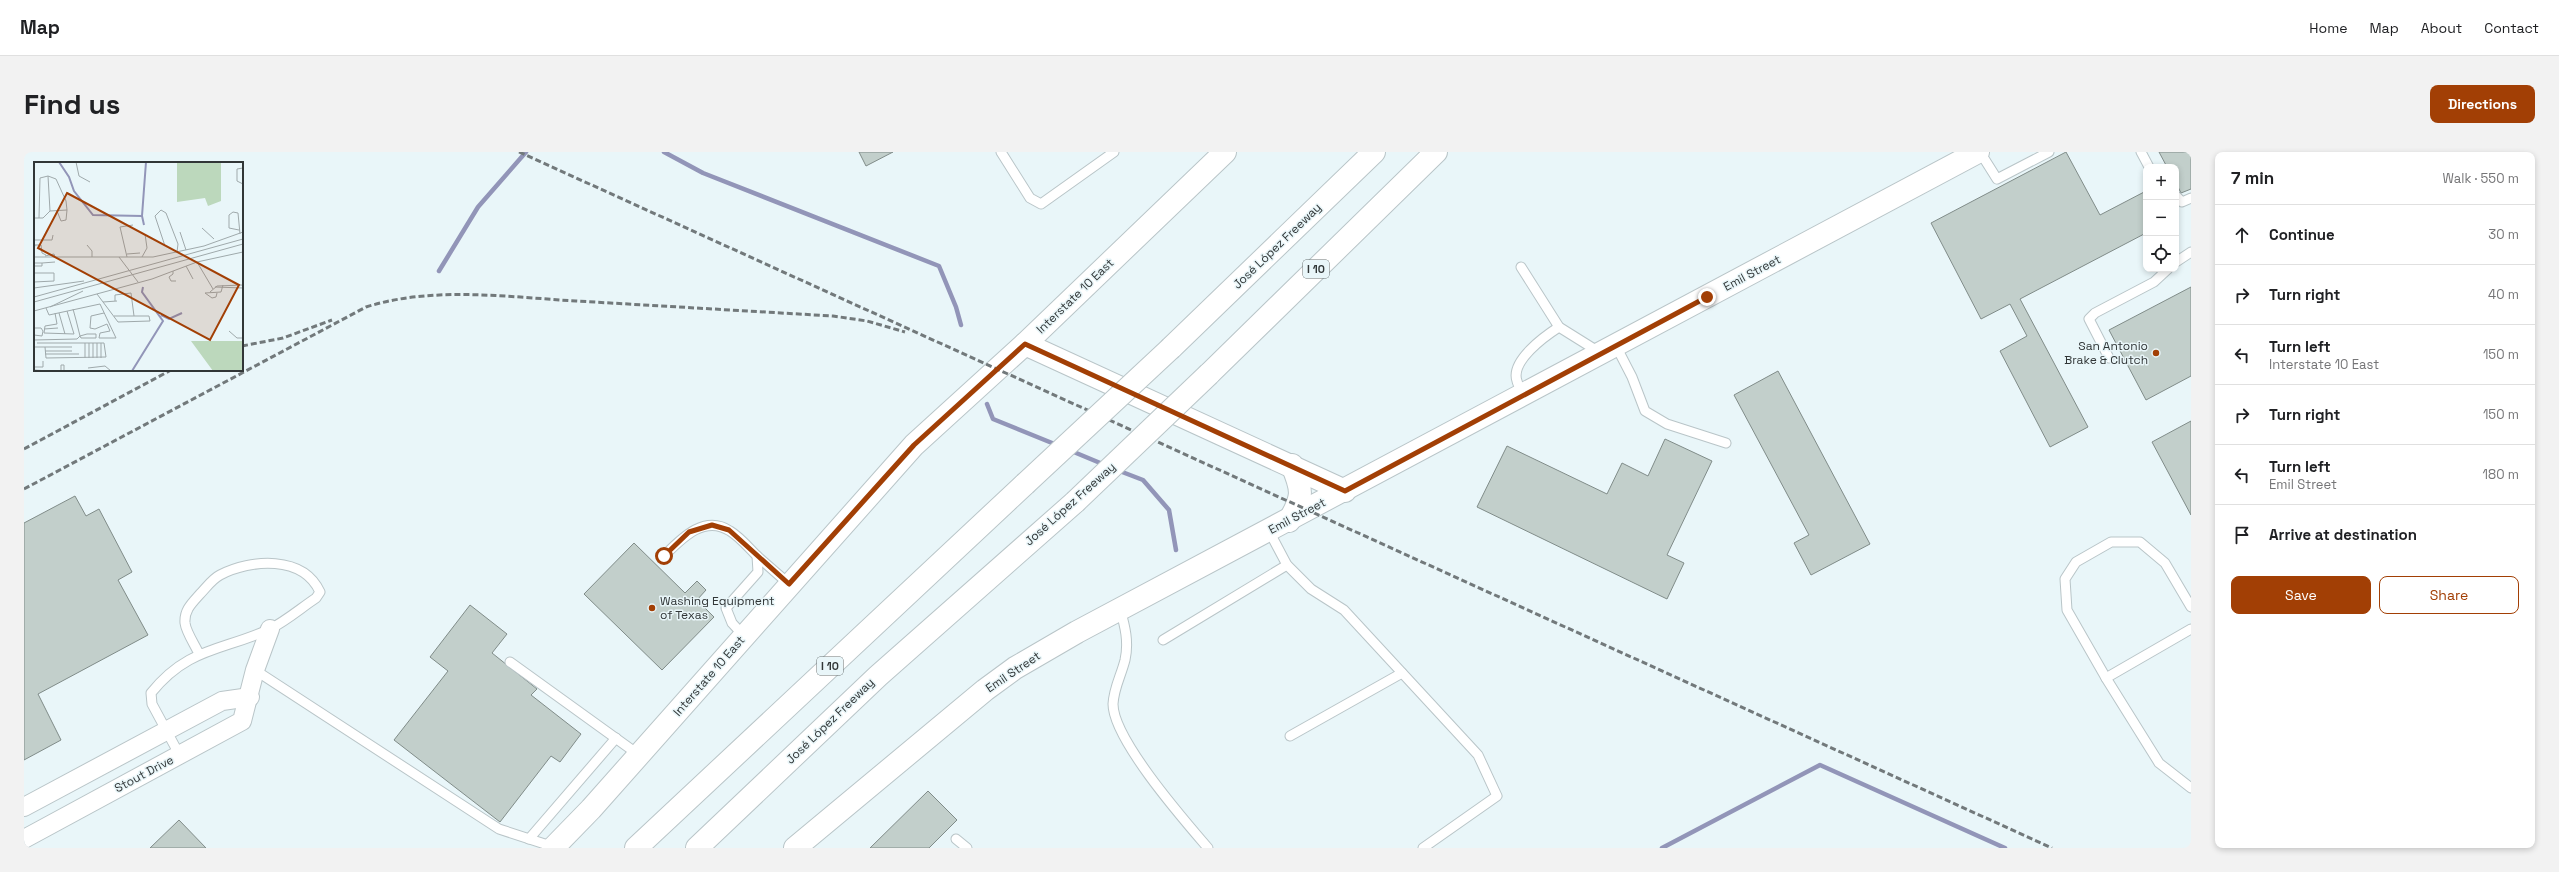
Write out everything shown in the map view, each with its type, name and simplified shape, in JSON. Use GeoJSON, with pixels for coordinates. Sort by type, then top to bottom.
{"type":"FeatureCollection","features":[{"type":"Feature","properties":{"kind":"main road","name":"Interstate 10 East"},"geometry":{"type":"LineString","coordinates":[[554,848],[914,445],[1025,344],[1226,152]]}},
{"type":"Feature","properties":{"kind":"main road","name":"José López Freeway"},"geometry":{"type":"LineString","coordinates":[[636,848],[1171,348],[1374,152]]}},
{"type":"Feature","properties":{"kind":"main road","name":"José López Freeway"},"geometry":{"type":"LineString","coordinates":[[697,848],[878,676],[1075,502],[1209,374],[1430,158],[1442,152]]}},
{"type":"Feature","properties":{"kind":"main road","name":"Emil Street"},"geometry":{"type":"LineString","coordinates":[[804,845],[991,686],[1015,668],[1120,609],[1289,521],[1979,152]]}},
{"type":"Feature","properties":{"kind":"main road"},"geometry":{"type":"LineString","coordinates":[[1025,344],[1292,465],[1345,491]]}},
{"type":"Feature","properties":{"kind":"main road"},"geometry":{"type":"LineString","coordinates":[[1289,521],[1301,496],[1300,484],[1292,465]]}},
{"type":"Feature","properties":{"kind":"street","name":"Stout Drive"},"geometry":{"type":"LineString","coordinates":[[24,839],[242,721],[250,697],[255,670],[270,628]]}},
{"type":"Feature","properties":{"kind":"street"},"geometry":{"type":"LineString","coordinates":[[24,807],[222,700],[250,697]]}},
{"type":"Feature","properties":{"kind":"lane"},"geometry":{"type":"LineString","coordinates":[[1001,152],[1030,198],[1041,204],[1114,152]]}},
{"type":"Feature","properties":{"kind":"lane"},"geometry":{"type":"LineString","coordinates":[[1979,152],[1997,179],[2049,152]]}},
{"type":"Feature","properties":{"kind":"lane"},"geometry":{"type":"LineString","coordinates":[[2141,152],[2147,164]]}},
{"type":"Feature","properties":{"kind":"lane"},"geometry":{"type":"LineString","coordinates":[[2179,199],[2182,202],[2191,198]]}},
{"type":"Feature","properties":{"kind":"lane"},"geometry":{"type":"LineString","coordinates":[[2179,260],[2191,252]]}},
{"type":"Feature","properties":{"kind":"lane"},"geometry":{"type":"LineString","coordinates":[[1521,267],[1559,328],[1609,350],[1632,377],[1645,411],[1667,424],[1726,443]]}},
{"type":"Feature","properties":{"kind":"lane"},"geometry":{"type":"LineString","coordinates":[[2109,358],[2089,319],[2096,313],[2154,282],[2165,272]]}},
{"type":"Feature","properties":{"kind":"lane"},"geometry":{"type":"LineString","coordinates":[[1524,395],[1516,380],[1517,371],[1532,346],[1559,328]]}},
{"type":"Feature","properties":{"kind":"lane"},"geometry":{"type":"LineString","coordinates":[[664,556],[689,532],[712,525],[729,530],[789,584]]}},
{"type":"Feature","properties":{"kind":"lane"},"geometry":{"type":"LineString","coordinates":[[1269,531],[1287,565],[1311,589],[1344,610],[1478,755],[1497,796],[1423,848]]}},
{"type":"Feature","properties":{"kind":"lane"},"geometry":{"type":"LineString","coordinates":[[2191,606],[2165,562],[2140,542],[2111,542],[2076,562],[2065,579],[2067,610],[2106,678],[2159,763],[2191,788]]}},
{"type":"Feature","properties":{"kind":"lane"},"geometry":{"type":"LineString","coordinates":[[744,636],[732,624],[726,608],[758,572],[757,556]]}},
{"type":"Feature","properties":{"kind":"lane"},"geometry":{"type":"LineString","coordinates":[[180,754],[168,730],[152,704],[151,693],[164,676],[199,654],[270,628],[316,598],[320,592],[318,588],[310,577],[296,568],[265,562],[239,567],[219,576],[187,608],[185,624],[199,654]]}},
{"type":"Feature","properties":{"kind":"lane"},"geometry":{"type":"LineString","coordinates":[[1163,640],[1287,565]]}},
{"type":"Feature","properties":{"kind":"lane"},"geometry":{"type":"LineString","coordinates":[[1120,609],[1128,638],[1125,660],[1115,685],[1113,706],[1134,753],[1172,806],[1208,848]]}},
{"type":"Feature","properties":{"kind":"lane"},"geometry":{"type":"LineString","coordinates":[[2106,678],[2191,629]]}},
{"type":"Feature","properties":{"kind":"lane"},"geometry":{"type":"LineString","coordinates":[[510,662],[639,754]]}},
{"type":"Feature","properties":{"kind":"lane"},"geometry":{"type":"LineString","coordinates":[[255,670],[500,829],[554,848]]}},
{"type":"Feature","properties":{"kind":"lane"},"geometry":{"type":"LineString","coordinates":[[1290,736],[1402,673]]}},
{"type":"Feature","properties":{"kind":"lane"},"geometry":{"type":"LineString","coordinates":[[529,839],[616,738]]}},
{"type":"Feature","properties":{"kind":"lane"},"geometry":{"type":"LineString","coordinates":[[956,839],[967,848]]}},
{"type":"Feature","properties":{"kind":"building"},"geometry":{"type":"Polygon","coordinates":[[[859,152],[893,152],[866,166],[859,152]]]}},
{"type":"Feature","properties":{"kind":"building"},"geometry":{"type":"Polygon","coordinates":[[[2066,152],[2100,215],[2143,193],[2143,235],[2020,299],[2088,427],[2050,447],[2000,351],[2027,336],[2010,304],[1981,319],[1931,223],[2066,152]]]}},
{"type":"Feature","properties":{"kind":"building"},"geometry":{"type":"Polygon","coordinates":[[[2159,152],[2191,152],[2191,189],[2181,193],[2179,189],[2179,164],[2165,164],[2159,152]]]}},
{"type":"Feature","properties":{"kind":"building","name":"San Antonio Brake & Clutch"},"geometry":{"type":"Polygon","coordinates":[[[2191,287],[2191,376],[2146,400],[2109,330],[2191,287]]]}},
{"type":"Feature","properties":{"kind":"building"},"geometry":{"type":"Polygon","coordinates":[[[1778,371],[1870,544],[1811,575],[1794,543],[1809,535],[1734,395],[1778,371]]]}},
{"type":"Feature","properties":{"kind":"building"},"geometry":{"type":"Polygon","coordinates":[[[2191,421],[2191,515],[2152,442],[2191,421]]]}},
{"type":"Feature","properties":{"kind":"building"},"geometry":{"type":"Polygon","coordinates":[[[1665,439],[1712,461],[1667,555],[1684,563],[1667,599],[1477,507],[1507,446],[1607,494],[1622,463],[1648,476],[1665,439]]]}},
{"type":"Feature","properties":{"kind":"building"},"geometry":{"type":"Polygon","coordinates":[[[75,496],[86,516],[99,509],[132,572],[118,580],[148,635],[38,694],[61,740],[24,760],[24,523],[75,496]]]}},
{"type":"Feature","properties":{"kind":"building","name":"Washing Equipment of Texas"},"geometry":{"type":"Polygon","coordinates":[[[634,543],[685,593],[697,581],[706,590],[697,600],[714,617],[662,670],[584,594],[634,543]]]}},
{"type":"Feature","properties":{"kind":"building"},"geometry":{"type":"Polygon","coordinates":[[[470,605],[507,634],[492,653],[537,689],[531,695],[581,734],[560,762],[551,756],[500,822],[394,740],[448,671],[430,657],[470,605]]]}},
{"type":"Feature","properties":{"kind":"building"},"geometry":{"type":"Polygon","coordinates":[[[928,791],[957,820],[929,848],[870,848],[928,791]]]}},
{"type":"Feature","properties":{"kind":"building"},"geometry":{"type":"Polygon","coordinates":[[[179,820],[206,848],[150,848],[179,820]]]}},
{"type":"Feature","properties":{"kind":"waterway"},"geometry":{"type":"LineString","coordinates":[[439,271],[478,207],[526,152]]}},
{"type":"Feature","properties":{"kind":"waterway"},"geometry":{"type":"LineString","coordinates":[[664,152],[703,173],[939,266],[956,307],[961,325]]}},
{"type":"Feature","properties":{"kind":"waterway"},"geometry":{"type":"LineString","coordinates":[[987,404],[993,419],[1057,445]]}},
{"type":"Feature","properties":{"kind":"waterway"},"geometry":{"type":"LineString","coordinates":[[1069,450],[1105,465]]}},
{"type":"Feature","properties":{"kind":"waterway"},"geometry":{"type":"LineString","coordinates":[[1117,470],[1143,480],[1169,510],[1176,550]]}},
{"type":"Feature","properties":{"kind":"waterway"},"geometry":{"type":"LineString","coordinates":[[1662,848],[1820,765],[2005,848]]}},
{"type":"Feature","properties":{"kind":"railway"},"geometry":{"type":"LineString","coordinates":[[519,152],[2052,848]]}},
{"type":"Feature","properties":{"kind":"railway"},"geometry":{"type":"LineString","coordinates":[[24,489],[366,307],[391,301],[417,297],[470,295],[833,316],[867,321],[905,332]]}},
{"type":"Feature","properties":{"kind":"railway"},"geometry":{"type":"LineString","coordinates":[[243,346],[283,338],[332,320]]}},
{"type":"Feature","properties":{"kind":"railway"},"geometry":{"type":"LineString","coordinates":[[24,449],[169,371]]}},
{"type":"Feature","properties":{"kind":"place","name":"San Antonio Brake & Clutch"},"geometry":{"type":"Point","coordinates":[2156,353]}},
{"type":"Feature","properties":{"kind":"place","name":"Washing Equipment of Texas"},"geometry":{"type":"Point","coordinates":[652,608]}},
{"type":"Feature","properties":{"kind":"route"},"geometry":{"type":"LineString","coordinates":[[664,556],[689,532],[712,525],[729,530],[789,584],[889,471],[914,445],[995,369],[1025,344],[1292,465],[1345,491],[1707,297]]}}]}
